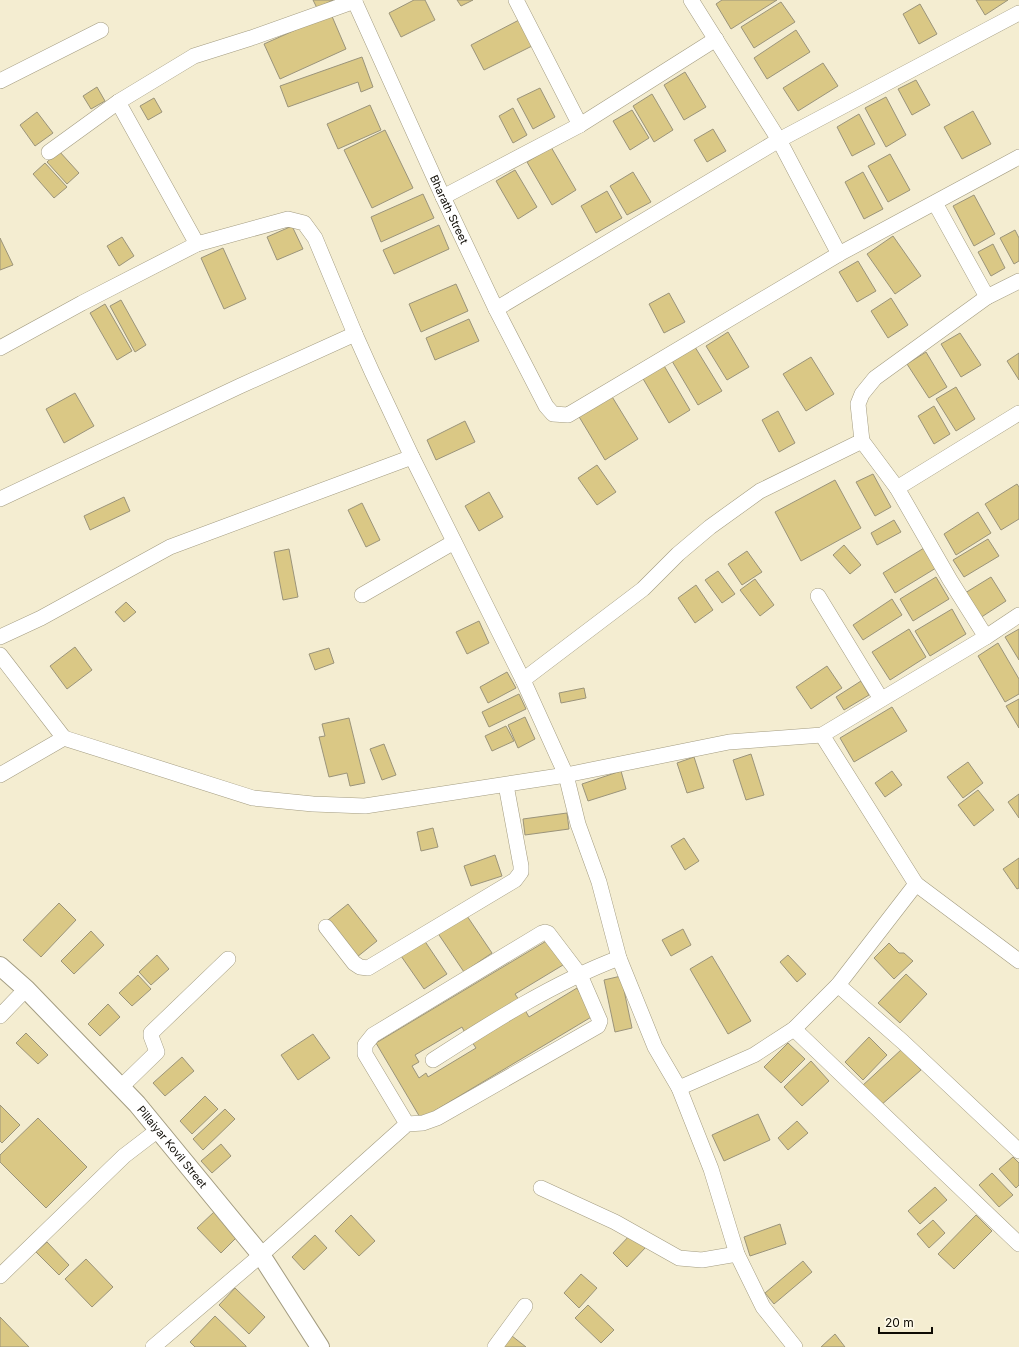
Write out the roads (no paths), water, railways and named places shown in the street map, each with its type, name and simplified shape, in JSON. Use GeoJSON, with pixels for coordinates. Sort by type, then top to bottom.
{"type":"FeatureCollection","features":[{"type":"Feature","properties":{"kind":"street"},"geometry":{"type":"LineString","coordinates":[[49,152],[118,102],[194,56],[251,38],[354,0]]}},
{"type":"Feature","properties":{"kind":"street","name":"Bharath Street"},"geometry":{"type":"LineString","coordinates":[[354,0],[443,197],[496,309],[546,406],[553,414],[568,415],[839,254]]}},
{"type":"Feature","properties":{"kind":"street"},"geometry":{"type":"LineString","coordinates":[[516,0],[580,125]]}},
{"type":"Feature","properties":{"kind":"street"},"geometry":{"type":"LineString","coordinates":[[691,0],[779,140],[839,254],[1019,157]]}},
{"type":"Feature","properties":{"kind":"street"},"geometry":{"type":"LineString","coordinates":[[496,309],[779,140],[1019,13]]}},
{"type":"Feature","properties":{"kind":"street"},"geometry":{"type":"LineString","coordinates":[[0,81],[101,30]]}},
{"type":"Feature","properties":{"kind":"street"},"geometry":{"type":"LineString","coordinates":[[443,197],[580,125],[716,39]]}},
{"type":"Feature","properties":{"kind":"street"},"geometry":{"type":"LineString","coordinates":[[118,102],[197,244]]}},
{"type":"Feature","properties":{"kind":"street"},"geometry":{"type":"LineString","coordinates":[[935,203],[987,297]]}},
{"type":"Feature","properties":{"kind":"street"},"geometry":{"type":"LineString","coordinates":[[0,348],[82,303],[197,244],[288,220],[304,224],[315,238],[355,334],[412,457],[523,680],[566,775],[578,824],[599,882],[619,958],[655,1047],[679,1088],[711,1169],[737,1254],[763,1307],[795,1347]]}},
{"type":"Feature","properties":{"kind":"street"},"geometry":{"type":"LineString","coordinates":[[986,637],[950,580],[897,488],[862,442],[858,404],[862,394],[875,378],[987,297],[1019,281]]}},
{"type":"Feature","properties":{"kind":"street"},"geometry":{"type":"LineString","coordinates":[[0,499],[240,386],[355,334]]}},
{"type":"Feature","properties":{"kind":"street"},"geometry":{"type":"LineString","coordinates":[[897,488],[1019,413]]}},
{"type":"Feature","properties":{"kind":"street"},"geometry":{"type":"LineString","coordinates":[[523,680],[643,590],[678,554],[710,527],[760,491],[862,442]]}},
{"type":"Feature","properties":{"kind":"street"},"geometry":{"type":"LineString","coordinates":[[0,637],[41,618],[170,547],[412,457]]}},
{"type":"Feature","properties":{"kind":"street"},"geometry":{"type":"LineString","coordinates":[[362,594],[454,542]]}},
{"type":"Feature","properties":{"kind":"street"},"geometry":{"type":"LineString","coordinates":[[818,596],[881,699]]}},
{"type":"Feature","properties":{"kind":"street"},"geometry":{"type":"LineString","coordinates":[[0,655],[64,738],[238,794],[261,799],[313,804],[366,806],[566,775],[729,742],[822,735],[986,637],[1019,615]]}},
{"type":"Feature","properties":{"kind":"street"},"geometry":{"type":"LineString","coordinates":[[822,735],[916,884],[1019,961]]}},
{"type":"Feature","properties":{"kind":"street"},"geometry":{"type":"LineString","coordinates":[[0,775],[64,738]]}},
{"type":"Feature","properties":{"kind":"street"},"geometry":{"type":"LineString","coordinates":[[326,927],[354,963],[360,967],[368,968],[515,880],[521,872],[522,866],[506,785]]}},
{"type":"Feature","properties":{"kind":"street"},"geometry":{"type":"LineString","coordinates":[[679,1088],[754,1055],[794,1029],[838,985],[916,884]]}},
{"type":"Feature","properties":{"kind":"street"},"geometry":{"type":"LineString","coordinates":[[154,1347],[261,1255],[407,1124],[423,1123],[437,1118],[594,1028],[600,1021],[580,975],[550,936],[545,932],[373,1035],[365,1045],[365,1054],[407,1124]]}},
{"type":"Feature","properties":{"kind":"street"},"geometry":{"type":"LineString","coordinates":[[433,1060],[509,1012],[580,975],[619,958]]}},
{"type":"Feature","properties":{"kind":"street"},"geometry":{"type":"LineString","coordinates":[[121,1087],[157,1052],[150,1036],[152,1033],[228,959]]}},
{"type":"Feature","properties":{"kind":"street","name":"Pillaiyar Kovil Street"},"geometry":{"type":"LineString","coordinates":[[0,966],[26,990],[137,1104],[261,1255],[320,1347]]}},
{"type":"Feature","properties":{"kind":"street"},"geometry":{"type":"LineString","coordinates":[[838,985],[903,1042],[1019,1151]]}},
{"type":"Feature","properties":{"kind":"street"},"geometry":{"type":"LineString","coordinates":[[0,1016],[26,990]]}},
{"type":"Feature","properties":{"kind":"street"},"geometry":{"type":"LineString","coordinates":[[794,1029],[1019,1244]]}},
{"type":"Feature","properties":{"kind":"street"},"geometry":{"type":"LineString","coordinates":[[0,1276],[124,1156],[158,1130]]}},
{"type":"Feature","properties":{"kind":"street"},"geometry":{"type":"LineString","coordinates":[[541,1188],[615,1222],[679,1258],[702,1260],[737,1254]]}},
{"type":"Feature","properties":{"kind":"street"},"geometry":{"type":"LineString","coordinates":[[495,1347],[525,1306]]}}]}
